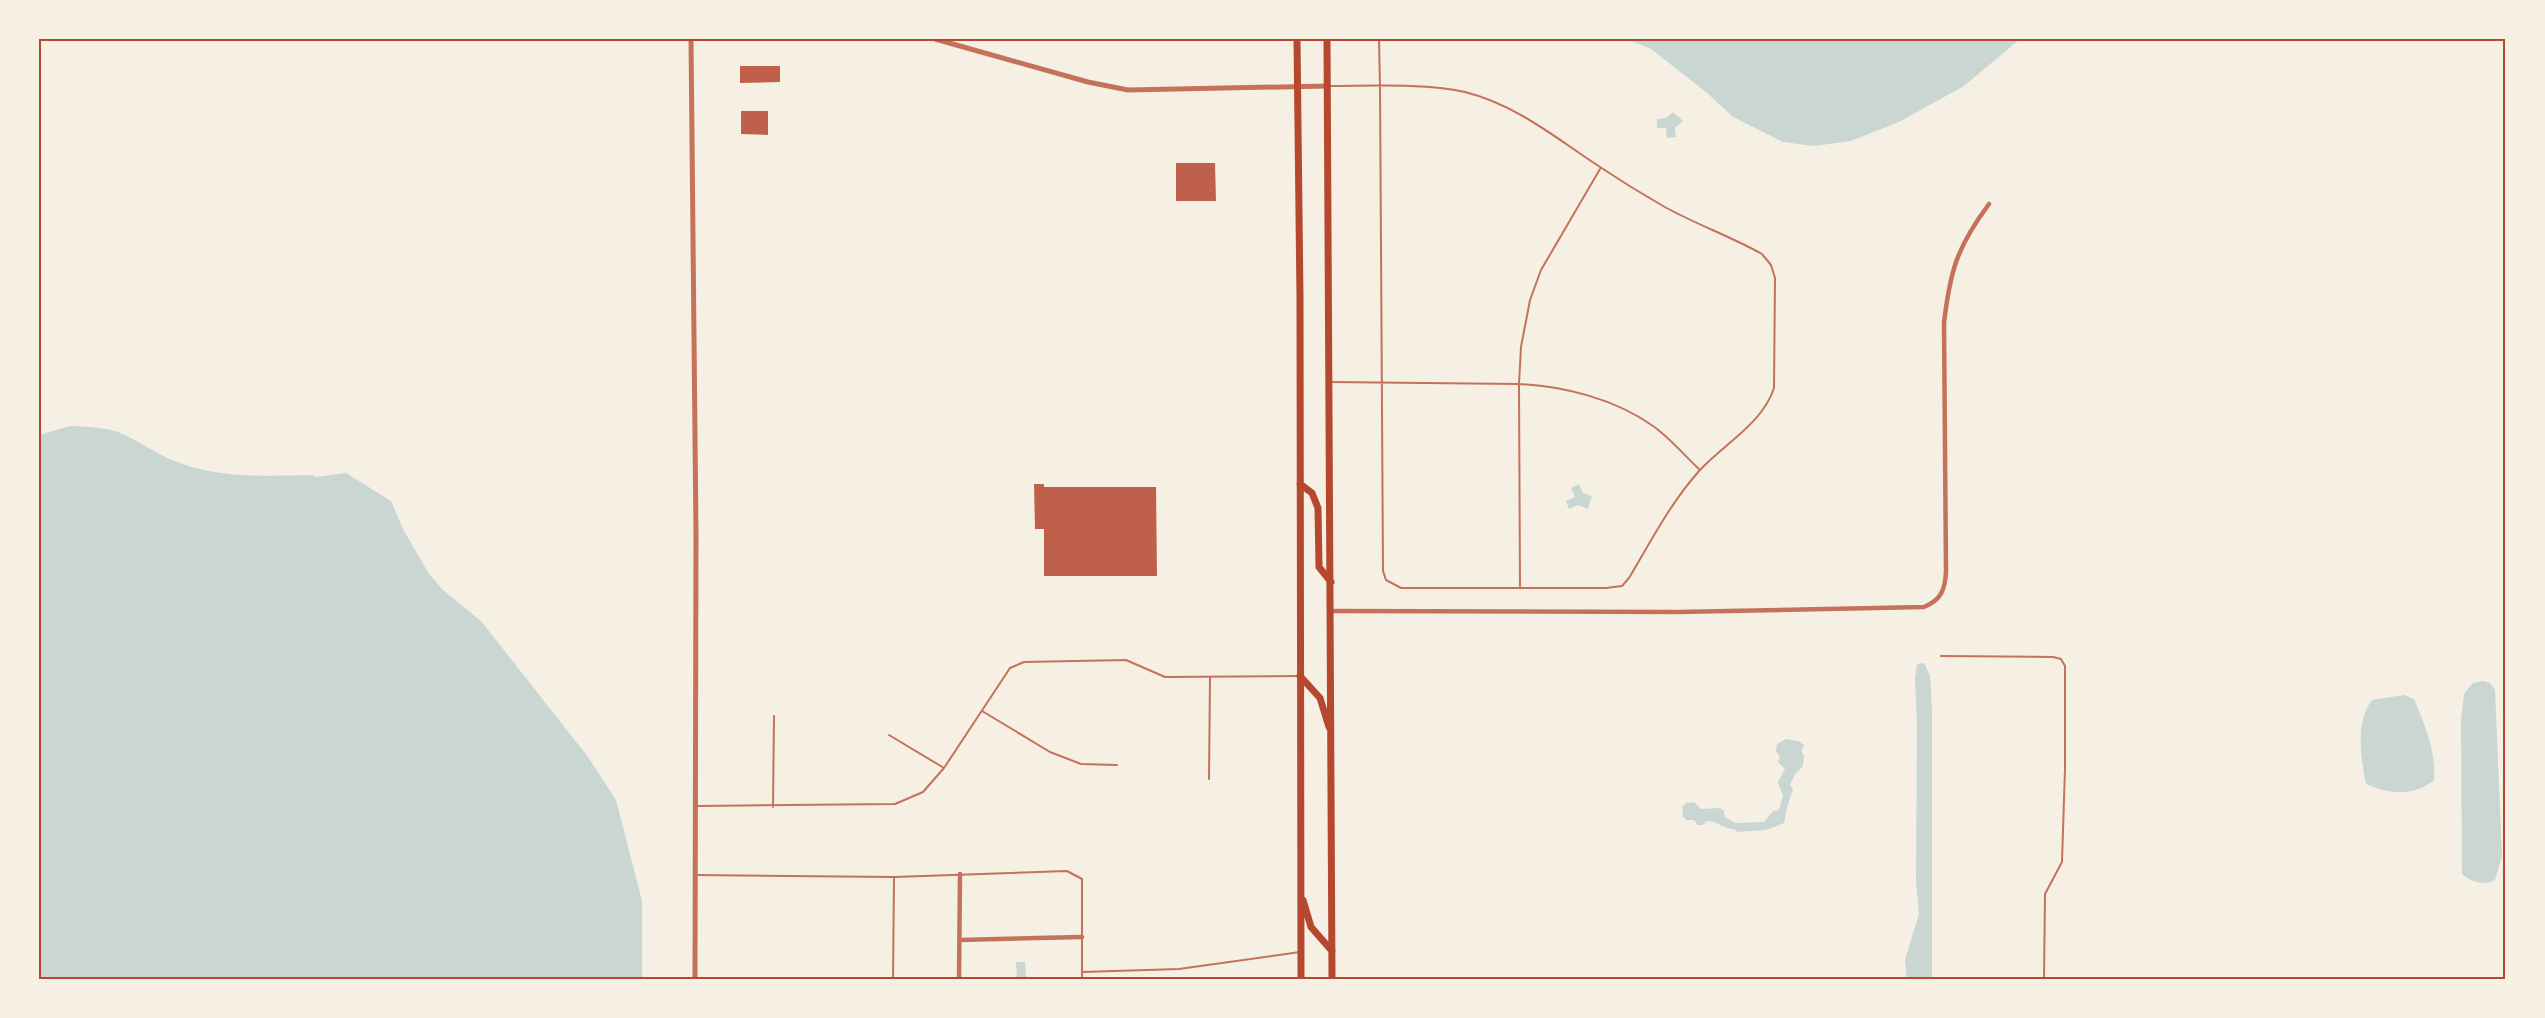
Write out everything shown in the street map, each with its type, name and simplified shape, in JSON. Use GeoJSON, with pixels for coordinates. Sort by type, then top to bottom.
{"type":"FeatureCollection","features":[{"type":"Feature","properties":{"kind":"main road"},"geometry":{"type":"LineString","coordinates":[[1297,39],[1301,979]]}},
{"type":"Feature","properties":{"kind":"main road"},"geometry":{"type":"LineString","coordinates":[[1328,39],[1332,979]]}},
{"type":"Feature","properties":{"kind":"main road"},"geometry":{"type":"LineString","coordinates":[[1300,484],[1312,493],[1318,508],[1319,567],[1331,582]]}},
{"type":"Feature","properties":{"kind":"main road"},"geometry":{"type":"LineString","coordinates":[[1300,676],[1320,698],[1332,735]]}},
{"type":"Feature","properties":{"kind":"main road"},"geometry":{"type":"LineString","coordinates":[[1300,891],[1311,927],[1332,951]]}},
{"type":"Feature","properties":{"kind":"street"},"geometry":{"type":"LineString","coordinates":[[691,39],[696,535],[695,979]]}},
{"type":"Feature","properties":{"kind":"street"},"geometry":{"type":"LineString","coordinates":[[935,39],[1089,82],[1128,90],[1328,86]]}},
{"type":"Feature","properties":{"kind":"street"},"geometry":{"type":"LineString","coordinates":[[1331,611],[1677,612],[1924,607],[1931,604],[1941,596],[1946,579],[1944,323],[1949,283],[1956,257],[1970,230],[1989,204]]}},
{"type":"Feature","properties":{"kind":"street"},"geometry":{"type":"LineString","coordinates":[[959,979],[960,874]]}},
{"type":"Feature","properties":{"kind":"street"},"geometry":{"type":"LineString","coordinates":[[960,940],[1082,937]]}},
{"type":"Feature","properties":{"kind":"lane"},"geometry":{"type":"LineString","coordinates":[[1328,86],[1380,86],[1464,92],[1497,104],[1532,119],[1601,168],[1664,206],[1762,254],[1771,265],[1775,278],[1774,388],[1770,401],[1760,414],[1700,470],[1671,507],[1629,578],[1622,585],[1606,588],[1401,588],[1386,580],[1383,571],[1380,86],[1378,39]]}},
{"type":"Feature","properties":{"kind":"lane"},"geometry":{"type":"LineString","coordinates":[[1520,588],[1519,384],[1521,347],[1530,300],[1540,270],[1601,168]]}},
{"type":"Feature","properties":{"kind":"lane"},"geometry":{"type":"LineString","coordinates":[[1330,382],[1519,384],[1550,386],[1576,392],[1630,413],[1654,427],[1700,470]]}},
{"type":"Feature","properties":{"kind":"lane"},"geometry":{"type":"LineString","coordinates":[[1941,656],[2053,657],[2061,659],[2065,666],[2062,861],[2045,894],[2044,979]]}},
{"type":"Feature","properties":{"kind":"lane"},"geometry":{"type":"LineString","coordinates":[[694,806],[895,804],[923,792],[944,768],[1010,668],[1024,662],[1126,660],[1165,677],[1300,676]]}},
{"type":"Feature","properties":{"kind":"lane"},"geometry":{"type":"LineString","coordinates":[[1209,779],[1210,678]]}},
{"type":"Feature","properties":{"kind":"lane"},"geometry":{"type":"LineString","coordinates":[[982,711],[1050,752],[1081,764],[1117,765]]}},
{"type":"Feature","properties":{"kind":"lane"},"geometry":{"type":"LineString","coordinates":[[773,807],[774,716]]}},
{"type":"Feature","properties":{"kind":"lane"},"geometry":{"type":"LineString","coordinates":[[889,735],[944,768]]}},
{"type":"Feature","properties":{"kind":"lane"},"geometry":{"type":"LineString","coordinates":[[695,875],[894,878],[1067,871],[1082,879],[1082,979]]}},
{"type":"Feature","properties":{"kind":"lane"},"geometry":{"type":"LineString","coordinates":[[893,979],[894,878]]}},
{"type":"Feature","properties":{"kind":"lane"},"geometry":{"type":"LineString","coordinates":[[1082,972],[1179,969],[1301,952]]}},
{"type":"Feature","properties":{"kind":"shaded area"},"geometry":{"type":"Polygon","coordinates":[[[1626,39],[2020,39],[1964,86],[1901,121],[1851,141],[1814,146],[1783,142],[1733,117],[1706,92],[1651,49],[1626,39]]]}},
{"type":"Feature","properties":{"kind":"shaded area"},"geometry":{"type":"Polygon","coordinates":[[[1673,112],[1683,121],[1675,128],[1676,137],[1667,138],[1666,128],[1657,128],[1657,119],[1666,118],[1673,112]]]}},
{"type":"Feature","properties":{"kind":"shaded area"},"geometry":{"type":"Polygon","coordinates":[[[70,426],[119,432],[174,461],[207,471],[237,475],[313,475],[315,477],[346,473],[391,501],[404,531],[429,574],[443,590],[481,621],[588,757],[616,800],[642,901],[642,979],[39,979],[39,435],[70,426]]]}},
{"type":"Feature","properties":{"kind":"shaded area"},"geometry":{"type":"Polygon","coordinates":[[[1579,484],[1583,493],[1592,496],[1588,509],[1578,505],[1569,509],[1566,501],[1575,497],[1571,488],[1579,484]]]}},
{"type":"Feature","properties":{"kind":"shaded area"},"geometry":{"type":"Polygon","coordinates":[[[1924,663],[1930,676],[1932,708],[1932,979],[1907,979],[1905,960],[1919,914],[1916,880],[1915,678],[1917,664],[1924,663]]]}},
{"type":"Feature","properties":{"kind":"shaded area"},"geometry":{"type":"Polygon","coordinates":[[[2483,681],[2490,683],[2495,690],[2502,856],[2495,880],[2482,883],[2462,874],[2461,721],[2464,694],[2473,683],[2483,681]]]}},
{"type":"Feature","properties":{"kind":"shaded area"},"geometry":{"type":"Polygon","coordinates":[[[2404,695],[2414,699],[2426,729],[2433,758],[2434,780],[2418,789],[2392,792],[2366,784],[2362,764],[2361,729],[2372,700],[2404,695]]]}},
{"type":"Feature","properties":{"kind":"shaded area"},"geometry":{"type":"Polygon","coordinates":[[[1786,739],[1801,742],[1804,746],[1801,751],[1804,755],[1803,766],[1795,774],[1790,785],[1793,789],[1784,823],[1766,830],[1737,832],[1711,821],[1698,825],[1694,820],[1686,820],[1682,807],[1686,803],[1694,802],[1701,809],[1720,808],[1724,811],[1725,817],[1735,823],[1764,822],[1773,811],[1779,810],[1783,796],[1778,782],[1785,769],[1778,762],[1780,757],[1776,751],[1777,744],[1786,739]]]}},
{"type":"Feature","properties":{"kind":"shaded area"},"geometry":{"type":"Polygon","coordinates":[[[1016,962],[1025,962],[1026,979],[1017,979],[1016,962]]]}},
{"type":"Feature","properties":{"kind":"building"},"geometry":{"type":"Polygon","coordinates":[[[740,66],[780,66],[780,82],[740,83],[740,66]]]}},
{"type":"Feature","properties":{"kind":"building"},"geometry":{"type":"Polygon","coordinates":[[[741,111],[768,111],[768,135],[741,134],[741,111]]]}},
{"type":"Feature","properties":{"kind":"building"},"geometry":{"type":"Polygon","coordinates":[[[1176,163],[1215,163],[1216,201],[1176,201],[1176,163]]]}},
{"type":"Feature","properties":{"kind":"building"},"geometry":{"type":"Polygon","coordinates":[[[1034,484],[1044,484],[1044,487],[1156,487],[1157,576],[1044,576],[1044,529],[1035,529],[1034,484]]]}}]}
